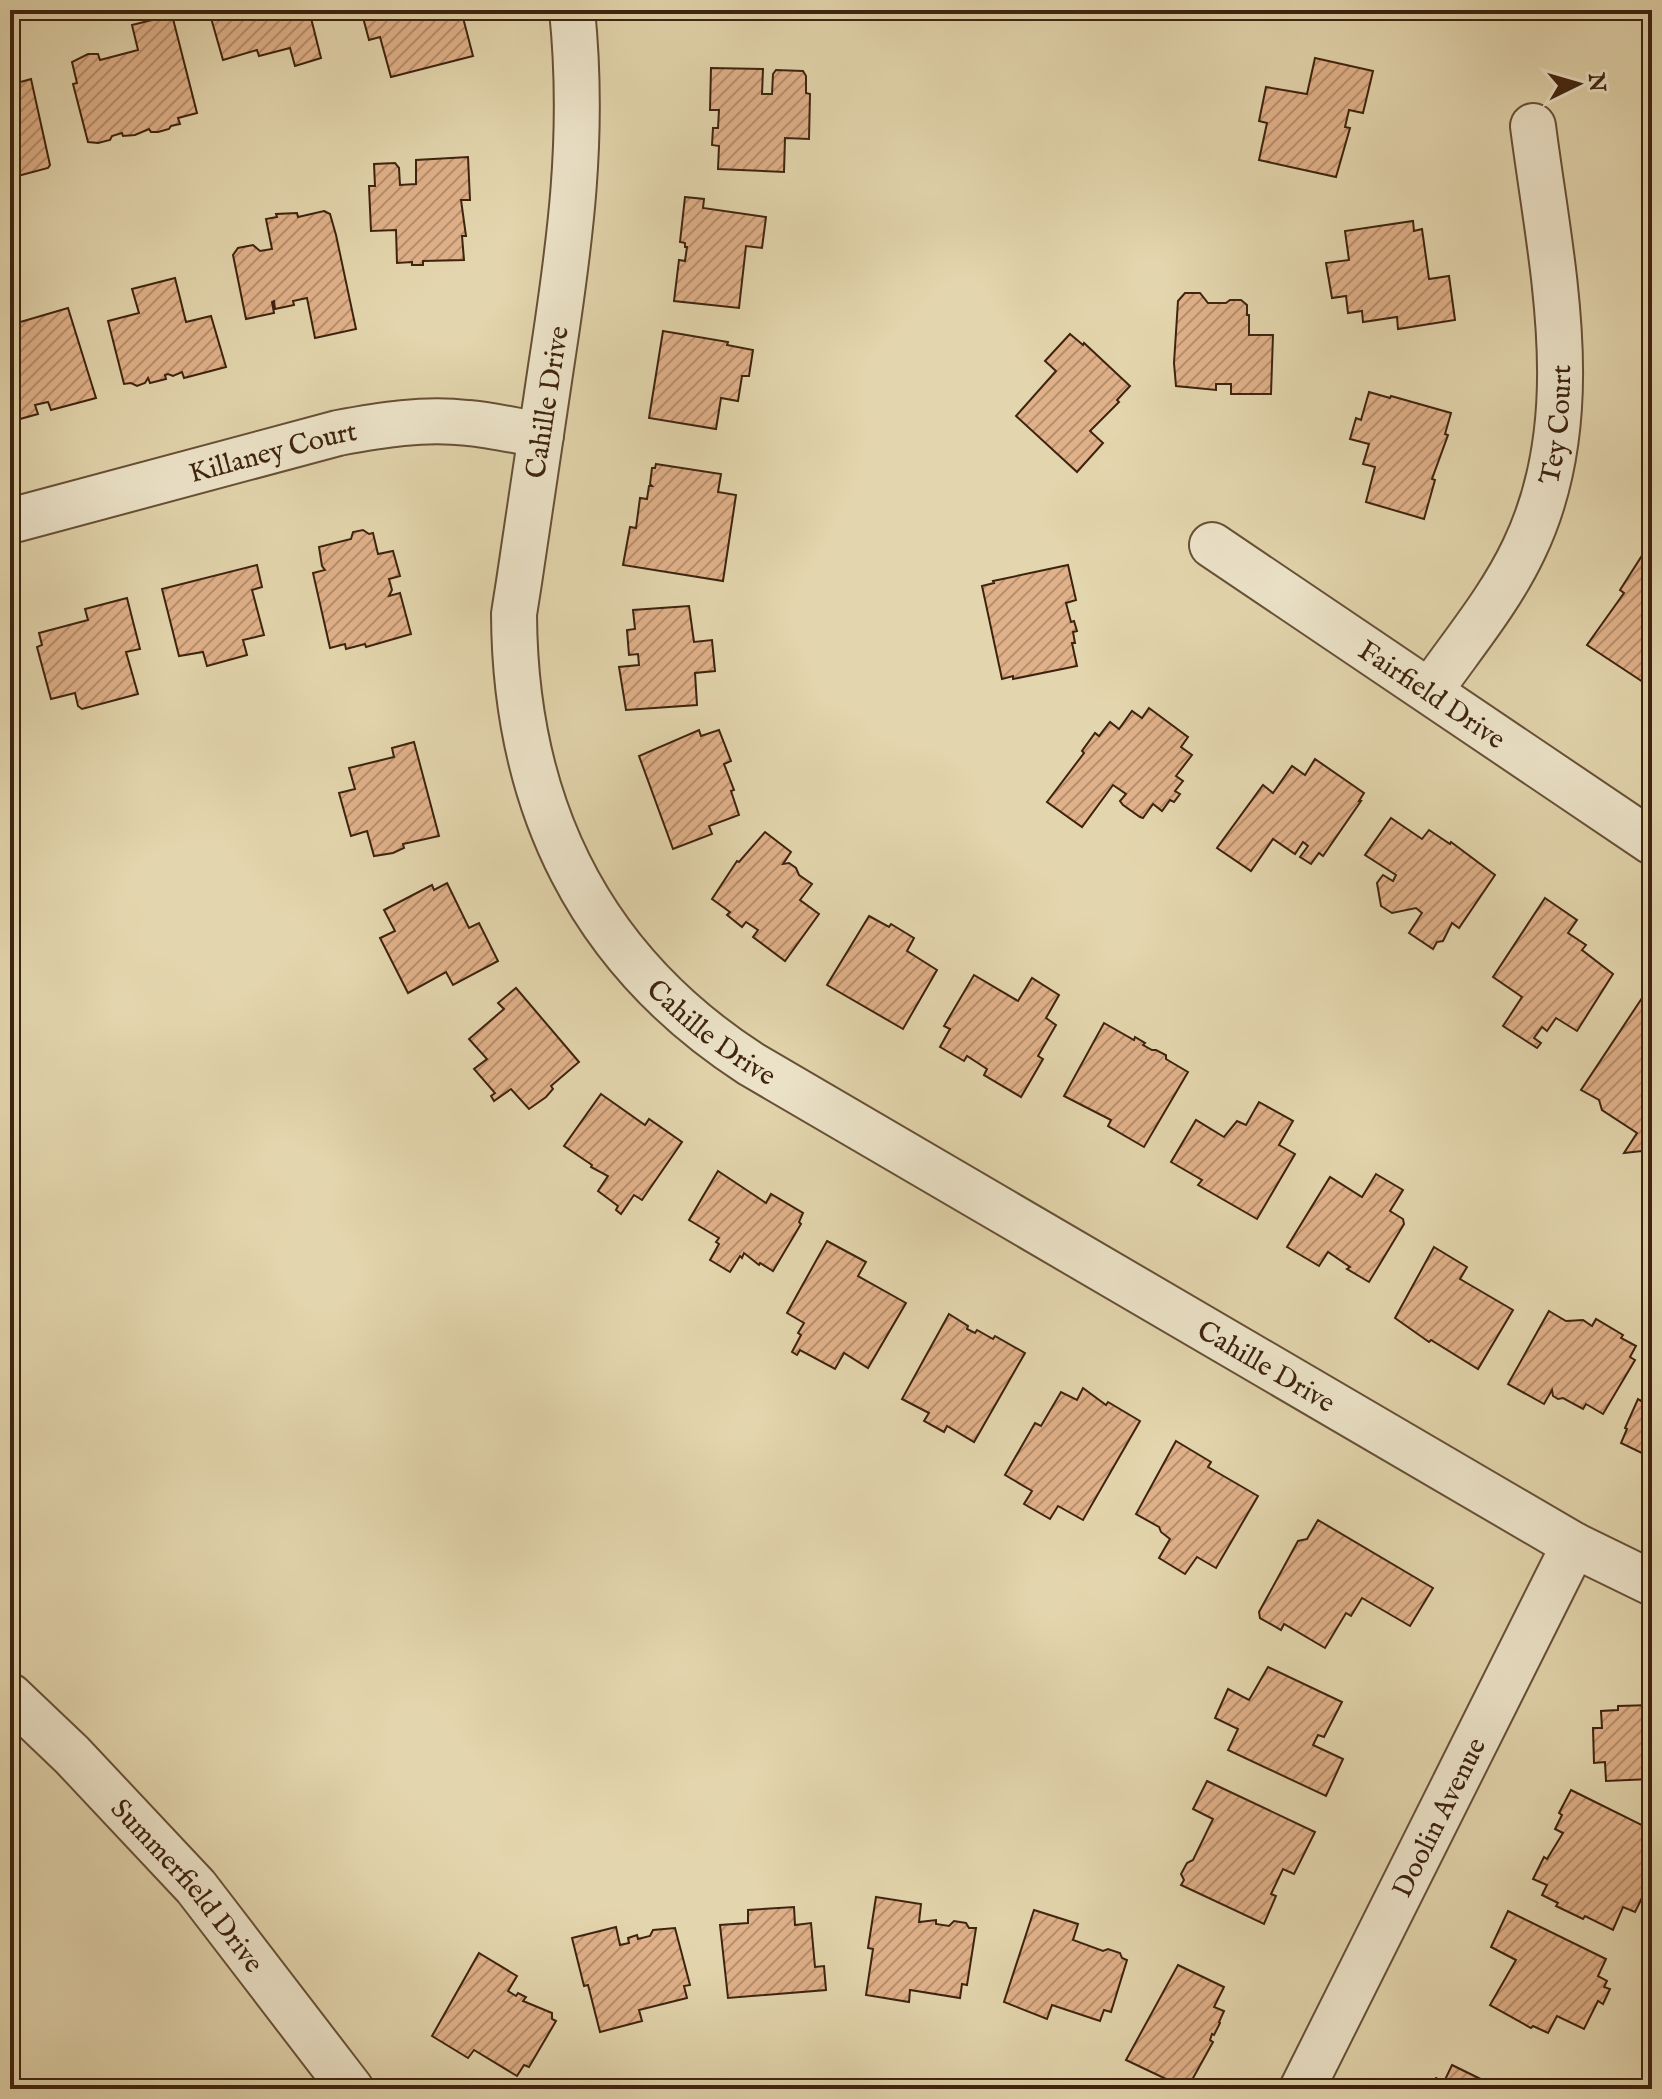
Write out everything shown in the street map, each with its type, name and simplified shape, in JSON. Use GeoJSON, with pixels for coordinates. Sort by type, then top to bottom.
{"type":"FeatureCollection","features":[{"type":"Feature","properties":{"kind":"street","name":"Cahille Drive"},"geometry":{"type":"LineString","coordinates":[[572,10],[578,102],[577,160],[567,263],[514,614],[515,659],[520,711],[544,809],[563,855],[609,932],[649,979],[708,1036],[751,1064],[1574,1545],[1652,1583]]}},
{"type":"Feature","properties":{"kind":"street","name":"Tey Court"},"geometry":{"type":"LineString","coordinates":[[1430,691],[1499,592],[1524,550],[1540,511],[1553,465],[1560,417],[1561,372],[1558,322],[1533,126]]}},
{"type":"Feature","properties":{"kind":"street","name":"Killaney Court"},"geometry":{"type":"LineString","coordinates":[[10,521],[338,433],[375,426],[440,421],[541,435]]}},
{"type":"Feature","properties":{"kind":"street","name":"Fairfield Drive"},"geometry":{"type":"LineString","coordinates":[[1212,545],[1652,842]]}},
{"type":"Feature","properties":{"kind":"street","name":"Doolin Avenue"},"geometry":{"type":"LineString","coordinates":[[1302,2089],[1574,1545]]}},
{"type":"Feature","properties":{"kind":"street","name":"Summerfield Drive"},"geometry":{"type":"LineString","coordinates":[[10,1696],[82,1765],[196,1887],[351,2089]]}},
{"type":"Feature","properties":{"kind":"building"},"geometry":{"type":"Polygon","coordinates":[[[239,10],[309,10],[321,58],[295,66],[290,48],[259,56],[257,50],[223,60],[211,18],[239,10]]]}},
{"type":"Feature","properties":{"kind":"building"},"geometry":{"type":"Polygon","coordinates":[[[361,10],[461,10],[473,56],[391,77],[380,37],[369,40],[361,10]]]}},
{"type":"Feature","properties":{"kind":"building"},"geometry":{"type":"Polygon","coordinates":[[[172,15],[197,113],[178,118],[180,124],[158,132],[149,129],[135,135],[123,136],[122,133],[98,143],[88,142],[73,84],[77,83],[72,62],[88,54],[98,54],[100,60],[138,50],[132,25],[172,15]]]}},
{"type":"Feature","properties":{"kind":"building"},"geometry":{"type":"Polygon","coordinates":[[[1315,58],[1373,71],[1363,113],[1349,110],[1345,127],[1350,128],[1336,177],[1259,160],[1267,123],[1259,121],[1266,87],[1307,94],[1315,58]]]}},
{"type":"Feature","properties":{"kind":"building"},"geometry":{"type":"Polygon","coordinates":[[[711,68],[763,69],[762,94],[772,94],[776,70],[803,71],[806,93],[810,94],[809,139],[785,138],[784,172],[718,169],[719,146],[712,145],[713,128],[718,128],[719,110],[710,110],[711,68]]]}},
{"type":"Feature","properties":{"kind":"building"},"geometry":{"type":"Polygon","coordinates":[[[31,79],[50,165],[14,177],[15,180],[10,182],[10,85],[31,79]]]}},
{"type":"Feature","properties":{"kind":"building"},"geometry":{"type":"Polygon","coordinates":[[[468,157],[470,200],[461,200],[466,236],[462,236],[464,260],[423,261],[423,265],[397,263],[396,230],[371,231],[369,186],[375,186],[374,164],[395,163],[399,168],[400,185],[416,184],[416,160],[468,157]]]}},
{"type":"Feature","properties":{"kind":"building"},"geometry":{"type":"Polygon","coordinates":[[[685,197],[704,199],[703,208],[766,217],[762,248],[746,246],[739,308],[674,301],[679,260],[685,261],[687,247],[680,242],[685,197]]]}},
{"type":"Feature","properties":{"kind":"building"},"geometry":{"type":"Polygon","coordinates":[[[324,211],[330,214],[336,235],[356,329],[315,338],[307,298],[275,309],[274,301],[274,313],[246,319],[233,255],[238,248],[253,245],[260,251],[272,249],[266,219],[277,217],[276,214],[297,213],[298,217],[324,211]]]}},
{"type":"Feature","properties":{"kind":"building"},"geometry":{"type":"Polygon","coordinates":[[[1413,221],[1414,231],[1422,229],[1429,279],[1449,276],[1455,320],[1398,329],[1397,317],[1363,322],[1362,311],[1348,313],[1346,296],[1332,298],[1326,263],[1349,260],[1345,231],[1413,221]]]}},
{"type":"Feature","properties":{"kind":"building"},"geometry":{"type":"Polygon","coordinates":[[[175,278],[186,322],[211,316],[226,367],[184,378],[182,372],[173,376],[168,374],[165,375],[166,379],[150,383],[148,378],[137,386],[124,384],[108,321],[139,313],[132,289],[175,278]]]}},
{"type":"Feature","properties":{"kind":"building"},"geometry":{"type":"Polygon","coordinates":[[[1185,293],[1200,293],[1208,303],[1241,300],[1247,305],[1249,335],[1273,335],[1271,394],[1231,394],[1231,384],[1216,384],[1216,390],[1176,386],[1174,363],[1178,301],[1185,293]]]}},
{"type":"Feature","properties":{"kind":"building"},"geometry":{"type":"Polygon","coordinates":[[[68,308],[96,398],[51,410],[48,402],[35,405],[38,414],[20,419],[17,411],[10,413],[10,325],[68,308]]]}},
{"type":"Feature","properties":{"kind":"building"},"geometry":{"type":"Polygon","coordinates":[[[663,331],[728,342],[727,345],[753,350],[749,376],[742,376],[738,401],[721,398],[716,429],[649,418],[663,331]]]}},
{"type":"Feature","properties":{"kind":"building"},"geometry":{"type":"Polygon","coordinates":[[[1070,334],[1130,386],[1117,400],[1119,402],[1090,431],[1103,443],[1077,472],[1016,416],[1056,371],[1045,361],[1070,334]]]}},
{"type":"Feature","properties":{"kind":"building"},"geometry":{"type":"Polygon","coordinates":[[[1369,392],[1451,413],[1445,434],[1448,435],[1432,479],[1435,480],[1424,519],[1366,502],[1375,467],[1363,464],[1369,444],[1350,439],[1356,418],[1361,420],[1369,392]]]}},
{"type":"Feature","properties":{"kind":"building"},"geometry":{"type":"Polygon","coordinates":[[[656,464],[721,474],[718,492],[736,495],[723,581],[623,565],[630,527],[636,528],[640,498],[647,499],[649,486],[652,486],[652,468],[656,464]]]}},
{"type":"Feature","properties":{"kind":"building"},"geometry":{"type":"Polygon","coordinates":[[[363,530],[373,533],[378,554],[393,551],[400,576],[389,579],[392,590],[389,596],[400,593],[411,634],[366,647],[365,644],[346,649],[345,644],[330,648],[313,573],[325,570],[319,547],[351,539],[353,532],[363,530]]]}},
{"type":"Feature","properties":{"kind":"building"},"geometry":{"type":"Polygon","coordinates":[[[1643,554],[1652,560],[1652,688],[1587,645],[1624,593],[1620,590],[1643,554]]]}},
{"type":"Feature","properties":{"kind":"building"},"geometry":{"type":"Polygon","coordinates":[[[257,565],[262,587],[252,590],[264,635],[243,640],[247,655],[207,666],[203,652],[179,656],[162,589],[257,565]]]}},
{"type":"Feature","properties":{"kind":"building"},"geometry":{"type":"Polygon","coordinates":[[[1068,565],[1076,600],[1066,603],[1077,631],[1073,632],[1075,643],[1072,643],[1077,666],[1002,679],[982,586],[1068,565]]]}},
{"type":"Feature","properties":{"kind":"building"},"geometry":{"type":"Polygon","coordinates":[[[127,598],[140,649],[126,652],[138,694],[82,709],[78,706],[75,693],[51,699],[37,647],[42,645],[39,633],[88,620],[85,609],[127,598]]]}},
{"type":"Feature","properties":{"kind":"building"},"geometry":{"type":"Polygon","coordinates":[[[689,606],[694,642],[712,640],[715,671],[695,673],[697,705],[626,710],[619,667],[639,665],[638,654],[629,655],[627,630],[635,629],[633,610],[689,606]]]}},
{"type":"Feature","properties":{"kind":"building"},"geometry":{"type":"Polygon","coordinates":[[[10,679],[15,699],[10,701],[10,679]]]}},
{"type":"Feature","properties":{"kind":"building"},"geometry":{"type":"Polygon","coordinates":[[[1149,708],[1188,737],[1181,747],[1192,755],[1176,776],[1183,781],[1175,791],[1180,794],[1174,802],[1170,800],[1162,811],[1153,804],[1143,818],[1123,805],[1120,801],[1126,794],[1113,785],[1082,827],[1047,802],[1095,733],[1099,736],[1110,722],[1119,729],[1132,711],[1142,718],[1149,708]]]}},
{"type":"Feature","properties":{"kind":"building"},"geometry":{"type":"Polygon","coordinates":[[[699,730],[701,736],[719,730],[731,761],[724,764],[739,815],[709,826],[712,834],[673,849],[639,756],[699,730]]]}},
{"type":"Feature","properties":{"kind":"building"},"geometry":{"type":"Polygon","coordinates":[[[414,742],[439,836],[403,844],[404,848],[393,853],[374,856],[367,831],[351,836],[339,793],[355,789],[349,768],[394,757],[392,748],[414,742]]]}},
{"type":"Feature","properties":{"kind":"building"},"geometry":{"type":"Polygon","coordinates":[[[1315,759],[1364,793],[1323,856],[1319,853],[1311,864],[1300,857],[1308,846],[1303,842],[1295,854],[1273,839],[1251,871],[1217,848],[1263,785],[1273,793],[1292,766],[1305,775],[1315,759]]]}},
{"type":"Feature","properties":{"kind":"building"},"geometry":{"type":"Polygon","coordinates":[[[1391,818],[1422,839],[1429,830],[1451,842],[1495,875],[1459,928],[1452,923],[1443,941],[1437,942],[1433,949],[1409,933],[1422,913],[1416,908],[1392,913],[1381,906],[1377,883],[1383,875],[1393,881],[1396,875],[1365,855],[1391,818]]]}},
{"type":"Feature","properties":{"kind":"building"},"geometry":{"type":"Polygon","coordinates":[[[765,832],[791,852],[783,864],[789,863],[812,884],[800,900],[819,914],[785,961],[753,937],[758,930],[746,922],[742,927],[727,915],[730,912],[712,899],[737,861],[765,832]]]}},
{"type":"Feature","properties":{"kind":"building"},"geometry":{"type":"Polygon","coordinates":[[[447,883],[469,928],[479,923],[498,961],[453,985],[446,972],[408,993],[380,938],[395,931],[384,910],[432,885],[434,890],[447,883]]]}},
{"type":"Feature","properties":{"kind":"building"},"geometry":{"type":"Polygon","coordinates":[[[1545,898],[1577,920],[1568,933],[1586,945],[1582,950],[1613,974],[1577,1031],[1556,1018],[1547,1031],[1542,1027],[1534,1038],[1541,1043],[1537,1048],[1503,1026],[1522,997],[1493,977],[1545,898]]]}},
{"type":"Feature","properties":{"kind":"building"},"geometry":{"type":"Polygon","coordinates":[[[869,916],[889,927],[891,924],[914,938],[907,951],[937,970],[903,1029],[827,985],[869,916]]]}},
{"type":"Feature","properties":{"kind":"building"},"geometry":{"type":"Polygon","coordinates":[[[974,975],[1018,1001],[1032,978],[1059,995],[1046,1018],[1056,1025],[1038,1056],[1043,1059],[1021,1097],[984,1075],[987,1069],[967,1056],[964,1061],[940,1047],[950,1029],[944,1026],[974,975]]]}},
{"type":"Feature","properties":{"kind":"building"},"geometry":{"type":"Polygon","coordinates":[[[1652,983],[1650,1157],[1642,1151],[1624,1153],[1637,1133],[1602,1110],[1599,1100],[1581,1090],[1652,983]]]}},
{"type":"Feature","properties":{"kind":"building"},"geometry":{"type":"Polygon","coordinates":[[[516,988],[579,1062],[551,1086],[553,1089],[546,1097],[529,1109],[511,1089],[494,1101],[491,1096],[495,1093],[474,1069],[487,1059],[469,1039],[504,1009],[498,1003],[516,988]]]}},
{"type":"Feature","properties":{"kind":"building"},"geometry":{"type":"Polygon","coordinates":[[[1104,1023],[1166,1055],[1166,1059],[1188,1072],[1144,1147],[1108,1126],[1111,1120],[1064,1096],[1104,1023]]]}},
{"type":"Feature","properties":{"kind":"building"},"geometry":{"type":"Polygon","coordinates":[[[601,1094],[645,1125],[649,1119],[682,1142],[642,1200],[634,1195],[621,1214],[616,1210],[618,1206],[598,1191],[608,1176],[564,1146],[601,1094]]]}},
{"type":"Feature","properties":{"kind":"building"},"geometry":{"type":"Polygon","coordinates":[[[1259,1102],[1293,1121],[1279,1145],[1295,1154],[1257,1219],[1198,1185],[1202,1180],[1171,1162],[1196,1120],[1224,1137],[1237,1121],[1246,1125],[1259,1102]]]}},
{"type":"Feature","properties":{"kind":"building"},"geometry":{"type":"Polygon","coordinates":[[[718,1171],[766,1203],[771,1194],[803,1213],[801,1224],[773,1271],[744,1253],[730,1272],[710,1260],[719,1238],[689,1220],[718,1171]]]}},
{"type":"Feature","properties":{"kind":"building"},"geometry":{"type":"Polygon","coordinates":[[[1376,1174],[1403,1190],[1390,1211],[1403,1219],[1404,1224],[1369,1282],[1347,1269],[1350,1267],[1328,1252],[1319,1266],[1287,1247],[1330,1177],[1362,1197],[1376,1174]]]}},
{"type":"Feature","properties":{"kind":"building"},"geometry":{"type":"Polygon","coordinates":[[[827,1241],[866,1262],[858,1276],[906,1303],[868,1368],[844,1353],[835,1369],[800,1350],[797,1355],[792,1352],[804,1323],[787,1313],[827,1241]]]}},
{"type":"Feature","properties":{"kind":"building"},"geometry":{"type":"Polygon","coordinates":[[[1434,1247],[1467,1267],[1460,1279],[1513,1310],[1478,1369],[1431,1340],[1429,1342],[1395,1318],[1434,1247]]]}},
{"type":"Feature","properties":{"kind":"building"},"geometry":{"type":"Polygon","coordinates":[[[1549,1311],[1566,1321],[1583,1320],[1592,1326],[1596,1319],[1636,1346],[1630,1357],[1635,1360],[1603,1414],[1586,1404],[1583,1409],[1563,1398],[1558,1399],[1553,1396],[1552,1390],[1544,1404],[1508,1384],[1549,1311]]]}},
{"type":"Feature","properties":{"kind":"building"},"geometry":{"type":"Polygon","coordinates":[[[949,1314],[968,1326],[967,1329],[975,1333],[977,1330],[993,1339],[995,1336],[1025,1353],[974,1442],[947,1426],[944,1432],[924,1421],[929,1413],[902,1399],[949,1314]]]}},
{"type":"Feature","properties":{"kind":"building"},"geometry":{"type":"Polygon","coordinates":[[[1648,1387],[1652,1389],[1652,1458],[1621,1443],[1638,1399],[1641,1401],[1648,1387]]]}},
{"type":"Feature","properties":{"kind":"building"},"geometry":{"type":"Polygon","coordinates":[[[1083,1388],[1106,1405],[1108,1402],[1140,1421],[1083,1520],[1058,1506],[1050,1519],[1024,1504],[1032,1491],[1005,1475],[1035,1423],[1041,1426],[1061,1392],[1077,1400],[1083,1388]]]}},
{"type":"Feature","properties":{"kind":"building"},"geometry":{"type":"Polygon","coordinates":[[[1176,1441],[1211,1462],[1208,1467],[1258,1496],[1216,1568],[1197,1557],[1185,1574],[1159,1558],[1170,1539],[1159,1527],[1136,1514],[1176,1441]]]}},
{"type":"Feature","properties":{"kind":"building"},"geometry":{"type":"Polygon","coordinates":[[[1318,1520],[1433,1588],[1410,1626],[1362,1598],[1351,1616],[1346,1613],[1325,1648],[1284,1624],[1281,1630],[1260,1618],[1259,1612],[1298,1541],[1307,1539],[1318,1520]]]}},
{"type":"Feature","properties":{"kind":"building"},"geometry":{"type":"Polygon","coordinates":[[[1268,1667],[1342,1702],[1324,1737],[1318,1735],[1313,1745],[1343,1759],[1326,1796],[1228,1750],[1238,1729],[1215,1718],[1228,1689],[1249,1700],[1268,1667]]]}},
{"type":"Feature","properties":{"kind":"building"},"geometry":{"type":"Polygon","coordinates":[[[1652,1705],[1652,1783],[1651,1779],[1606,1781],[1605,1762],[1594,1763],[1593,1728],[1602,1728],[1601,1711],[1618,1710],[1618,1706],[1652,1705]]]}},
{"type":"Feature","properties":{"kind":"building"},"geometry":{"type":"Polygon","coordinates":[[[1207,1781],[1315,1832],[1294,1874],[1283,1869],[1271,1894],[1276,1896],[1264,1924],[1181,1885],[1184,1880],[1181,1874],[1187,1863],[1193,1860],[1213,1819],[1193,1809],[1207,1781]]]}},
{"type":"Feature","properties":{"kind":"building"},"geometry":{"type":"Polygon","coordinates":[[[1571,1790],[1652,1830],[1652,1849],[1645,1863],[1652,1866],[1652,1878],[1635,1912],[1623,1907],[1613,1930],[1556,1906],[1558,1903],[1542,1895],[1547,1885],[1533,1879],[1544,1857],[1547,1859],[1563,1833],[1555,1829],[1571,1790]]]}},
{"type":"Feature","properties":{"kind":"building"},"geometry":{"type":"Polygon","coordinates":[[[876,1897],[921,1904],[919,1922],[936,1920],[936,1924],[949,1926],[954,1921],[976,1928],[967,1985],[962,1984],[960,1998],[910,1990],[909,2002],[866,1995],[873,1949],[868,1948],[876,1897]]]}},
{"type":"Feature","properties":{"kind":"building"},"geometry":{"type":"Polygon","coordinates":[[[794,1907],[795,1925],[811,1923],[815,1967],[824,1966],[826,1990],[728,1998],[720,1925],[748,1923],[748,1910],[794,1907]]]}},
{"type":"Feature","properties":{"kind":"building"},"geometry":{"type":"Polygon","coordinates":[[[1034,1910],[1078,1924],[1073,1940],[1103,1951],[1108,1949],[1120,1953],[1127,1960],[1111,2012],[1104,2010],[1100,2021],[1052,2005],[1047,2019],[1004,2002],[1034,1910]]]}},
{"type":"Feature","properties":{"kind":"building"},"geometry":{"type":"Polygon","coordinates":[[[1508,1911],[1606,1959],[1598,1976],[1607,1981],[1604,1987],[1610,1989],[1603,2004],[1598,2001],[1584,2029],[1557,2016],[1548,2033],[1533,2026],[1531,2028],[1490,2005],[1516,1960],[1491,1947],[1508,1911]]]}},
{"type":"Feature","properties":{"kind":"building"},"geometry":{"type":"Polygon","coordinates":[[[616,1927],[620,1945],[629,1943],[628,1938],[637,1935],[638,1939],[650,1936],[653,1930],[675,1928],[690,1985],[684,1986],[687,1998],[639,2010],[642,2021],[600,2032],[572,1938],[616,1927]]]}},
{"type":"Feature","properties":{"kind":"building"},"geometry":{"type":"Polygon","coordinates":[[[479,1953],[517,1976],[508,1991],[526,1997],[523,2001],[552,2013],[552,2019],[556,2021],[529,2067],[524,2065],[517,2076],[474,2050],[468,2058],[432,2036],[479,1953]]]}},
{"type":"Feature","properties":{"kind":"building"},"geometry":{"type":"Polygon","coordinates":[[[1178,1965],[1224,1987],[1214,2007],[1224,2011],[1220,2023],[1187,2089],[1126,2060],[1178,1965]]]}},
{"type":"Feature","properties":{"kind":"building"},"geometry":{"type":"Polygon","coordinates":[[[1452,2065],[1501,2089],[1431,2089],[1436,2078],[1444,2082],[1452,2065]]]}}]}
